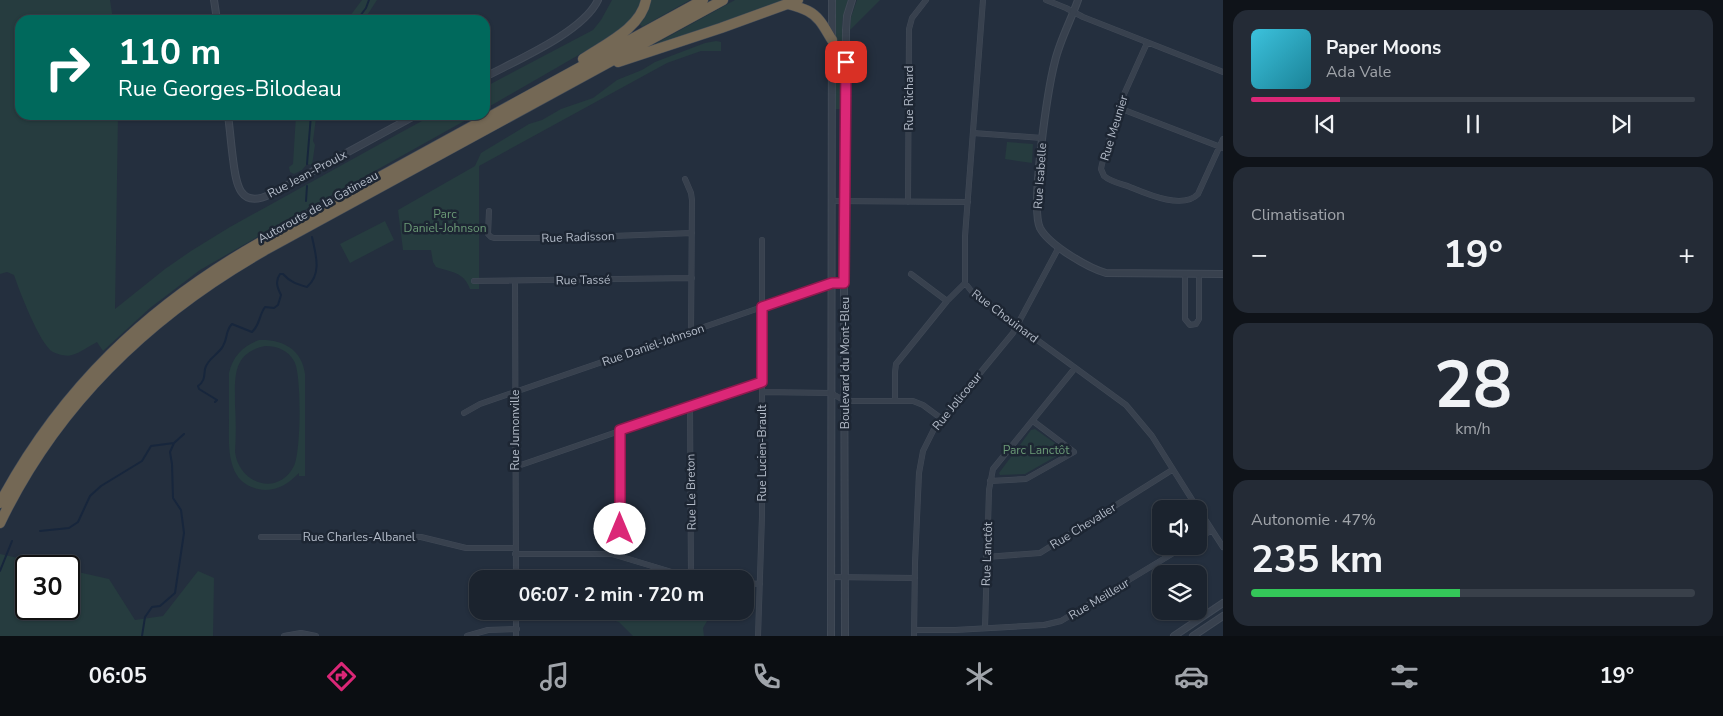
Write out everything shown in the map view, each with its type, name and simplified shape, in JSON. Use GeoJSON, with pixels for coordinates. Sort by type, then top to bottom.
{"type":"FeatureCollection","features":[{"type":"Feature","properties":{"kind":"highway"},"geometry":{"type":"LineString","coordinates":[[539,89],[632,26],[641,14],[646,0]]}},
{"type":"Feature","properties":{"kind":"highway","name":"Autoroute de la Gatineau"},"geometry":{"type":"LineString","coordinates":[[490,116],[703,0]]}},
{"type":"Feature","properties":{"kind":"highway","name":"Autoroute de la Gatineau"},"geometry":{"type":"LineString","coordinates":[[0,523],[21,483],[42,450],[80,399],[124,352],[185,301],[267,249],[723,0]]}},
{"type":"Feature","properties":{"kind":"highway"},"geometry":{"type":"LineString","coordinates":[[591,72],[793,2],[815,16],[832,40]]}},
{"type":"Feature","properties":{"kind":"highway","name":"Autoroute de la Gatineau"},"geometry":{"type":"LineString","coordinates":[[0,503],[36,443],[79,386],[129,335],[179,294],[259,243],[483,120]]}},
{"type":"Feature","properties":{"kind":"street"},"geometry":{"type":"LineString","coordinates":[[214,0],[216,15]]}},
{"type":"Feature","properties":{"kind":"street"},"geometry":{"type":"LineString","coordinates":[[490,74],[574,28],[587,17],[598,0]]}},
{"type":"Feature","properties":{"kind":"street","name":"Boulevard du Mont-Bleu"},"geometry":{"type":"LineString","coordinates":[[831,636],[832,0]]}},
{"type":"Feature","properties":{"kind":"street","name":"Boulevard du Mont-Bleu"},"geometry":{"type":"LineString","coordinates":[[845,636],[844,283],[846,30],[848,12],[852,0]]}},
{"type":"Feature","properties":{"kind":"street","name":"Rue Richard"},"geometry":{"type":"LineString","coordinates":[[908,202],[909,29],[912,18],[926,0]]}},
{"type":"Feature","properties":{"kind":"street","name":"Rue Chouinard"},"geometry":{"type":"LineString","coordinates":[[983,0],[965,236],[965,283],[973,293],[1113,394],[1132,411],[1152,436],[1192,500]]}},
{"type":"Feature","properties":{"kind":"street"},"geometry":{"type":"LineString","coordinates":[[1046,0],[1147,43],[1223,72]]}},
{"type":"Feature","properties":{"kind":"street","name":"Rue Isabelle"},"geometry":{"type":"LineString","coordinates":[[1078,0],[1055,61],[1042,138],[1037,203],[1038,223],[1044,234],[1059,247],[1089,265],[1106,272],[1223,274]]}},
{"type":"Feature","properties":{"kind":"street","name":"Rue Meunier"},"geometry":{"type":"LineString","coordinates":[[1147,43],[1119,108],[1101,169],[1107,179],[1156,197],[1189,200],[1198,194],[1221,147],[1223,138]]}},
{"type":"Feature","properties":{"kind":"street"},"geometry":{"type":"LineString","coordinates":[[1119,108],[1221,147]]}},
{"type":"Feature","properties":{"kind":"street","name":"Rue Jean-Proulx"},"geometry":{"type":"LineString","coordinates":[[229,120],[237,186],[244,196],[254,199],[271,194],[407,120]]}},
{"type":"Feature","properties":{"kind":"street"},"geometry":{"type":"LineString","coordinates":[[973,133],[1042,138]]}},
{"type":"Feature","properties":{"kind":"street"},"geometry":{"type":"LineString","coordinates":[[685,179],[691,192],[691,332]]}},
{"type":"Feature","properties":{"kind":"street"},"geometry":{"type":"LineString","coordinates":[[832,201],[968,202]]}},
{"type":"Feature","properties":{"kind":"street","name":"Rue Radisson"},"geometry":{"type":"LineString","coordinates":[[489,211],[488,234],[494,238],[560,238],[692,233]]}},
{"type":"Feature","properties":{"kind":"street","name":"Rue Lucien-Brault"},"geometry":{"type":"LineString","coordinates":[[758,636],[762,516],[762,240]]}},
{"type":"Feature","properties":{"kind":"street","name":"Rue Jolicoeur"},"geometry":{"type":"LineString","coordinates":[[914,633],[922,456],[928,438],[1018,326],[1059,247]]}},
{"type":"Feature","properties":{"kind":"street"},"geometry":{"type":"LineString","coordinates":[[911,274],[947,301]]}},
{"type":"Feature","properties":{"kind":"street"},"geometry":{"type":"LineString","coordinates":[[1185,274],[1185,319],[1190,325],[1196,324],[1199,319],[1198,274]]}},
{"type":"Feature","properties":{"kind":"street","name":"Rue Tassé"},"geometry":{"type":"LineString","coordinates":[[474,282],[692,278]]}},
{"type":"Feature","properties":{"kind":"street","name":"Rue Jumonville"},"geometry":{"type":"LineString","coordinates":[[515,281],[516,570]]}},
{"type":"Feature","properties":{"kind":"street","name":"Rue Daniel-Johnson"},"geometry":{"type":"LineString","coordinates":[[464,413],[480,404],[832,283],[844,283]]}},
{"type":"Feature","properties":{"kind":"street"},"geometry":{"type":"LineString","coordinates":[[895,400],[894,372],[896,364],[947,301],[965,283]]}},
{"type":"Feature","properties":{"kind":"street"},"geometry":{"type":"LineString","coordinates":[[832,324],[844,324]]}},
{"type":"Feature","properties":{"kind":"street","name":"Rue Lanctôt"},"geometry":{"type":"LineString","coordinates":[[985,628],[986,557],[990,480],[993,469],[1075,368]]}},
{"type":"Feature","properties":{"kind":"street"},"geometry":{"type":"LineString","coordinates":[[515,467],[762,382]]}},
{"type":"Feature","properties":{"kind":"street"},"geometry":{"type":"LineString","coordinates":[[762,392],[831,393],[845,401],[895,400],[918,402],[942,419]]}},
{"type":"Feature","properties":{"kind":"street","name":"Rue Le Breton"},"geometry":{"type":"LineString","coordinates":[[690,406],[693,570]]}},
{"type":"Feature","properties":{"kind":"street"},"geometry":{"type":"LineString","coordinates":[[990,480],[1026,479],[1074,452],[1033,421]]}},
{"type":"Feature","properties":{"kind":"street"},"geometry":{"type":"LineString","coordinates":[[620,430],[620,556]]}},
{"type":"Feature","properties":{"kind":"street","name":"Rue Chevalier"},"geometry":{"type":"LineString","coordinates":[[986,557],[1040,553],[1172,470]]}},
{"type":"Feature","properties":{"kind":"street","name":"Rue Chouinard"},"geometry":{"type":"LineString","coordinates":[[1207,523],[1223,546]]}},
{"type":"Feature","properties":{"kind":"street"},"geometry":{"type":"LineString","coordinates":[[1207,533],[1212,530]]}},
{"type":"Feature","properties":{"kind":"street","name":"Rue Charles-Albanel"},"geometry":{"type":"LineString","coordinates":[[261,537],[421,537],[466,548],[602,553],[620,556],[666,570]]}},
{"type":"Feature","properties":{"kind":"street","name":"Rue Meilleur"},"geometry":{"type":"LineString","coordinates":[[914,633],[1044,625],[1061,621],[1170,555]]}},
{"type":"Feature","properties":{"kind":"street"},"geometry":{"type":"LineString","coordinates":[[831,578],[915,578]]}},
{"type":"Feature","properties":{"kind":"street"},"geometry":{"type":"LineString","coordinates":[[754,584],[760,584]]}},
{"type":"Feature","properties":{"kind":"street"},"geometry":{"type":"LineString","coordinates":[[1174,636],[1223,603]]}},
{"type":"Feature","properties":{"kind":"street"},"geometry":{"type":"LineString","coordinates":[[1193,636],[1223,616]]}},
{"type":"Feature","properties":{"kind":"street"},"geometry":{"type":"LineString","coordinates":[[516,620],[516,636]]}},
{"type":"Feature","properties":{"kind":"street"},"geometry":{"type":"LineString","coordinates":[[467,636],[488,630],[516,629]]}},
{"type":"Feature","properties":{"kind":"street"},"geometry":{"type":"LineString","coordinates":[[284,636],[301,633],[316,636]]}},
{"type":"Feature","properties":{"kind":"green space"},"geometry":{"type":"Polygon","coordinates":[[[0,0],[110,0],[112,15],[15,15],[15,120],[118,120],[115,309],[165,269],[230,227],[424,120],[466,120],[200,270],[150,308],[103,351],[97,342],[70,356],[53,352],[42,339],[30,316],[14,275],[7,272],[0,274],[0,0]]]}},
{"type":"Feature","properties":{"kind":"green space"},"geometry":{"type":"Polygon","coordinates":[[[362,0],[377,0],[367,15],[351,15],[362,0]]]}},
{"type":"Feature","properties":{"kind":"green space"},"geometry":{"type":"Polygon","coordinates":[[[612,0],[641,0],[632,20],[620,29],[490,106],[490,84],[593,30],[612,0]]]}},
{"type":"Feature","properties":{"kind":"green space"},"geometry":{"type":"Polygon","coordinates":[[[649,0],[690,0],[642,27],[639,23],[649,0]]]}},
{"type":"Feature","properties":{"kind":"green space"},"geometry":{"type":"Polygon","coordinates":[[[735,0],[787,0],[657,47],[655,44],[735,0]]]}},
{"type":"Feature","properties":{"kind":"green space"},"geometry":{"type":"Polygon","coordinates":[[[835,0],[848,0],[842,25],[842,109],[835,109],[835,0]]]}},
{"type":"Feature","properties":{"kind":"green space"},"geometry":{"type":"Polygon","coordinates":[[[857,0],[880,0],[850,30],[851,17],[857,0]]]}},
{"type":"Feature","properties":{"kind":"green space","name":"Parc Daniel-Johnson"},"geometry":{"type":"Polygon","coordinates":[[[721,42],[721,51],[701,51],[667,63],[479,166],[479,289],[470,289],[461,276],[436,267],[431,250],[403,250],[398,210],[475,166],[481,153],[529,124],[542,120],[561,109],[593,98],[617,80],[642,70],[655,62],[705,43],[721,42]]]}},
{"type":"Feature","properties":{"kind":"green space"},"geometry":{"type":"Polygon","coordinates":[[[296,120],[316,120],[312,165],[307,164],[302,170],[294,174],[290,172],[289,167],[293,164],[296,120]]]}},
{"type":"Feature","properties":{"kind":"green space"},"geometry":{"type":"Polygon","coordinates":[[[1007,142],[1033,144],[1032,163],[1005,159],[1007,142]]]}},
{"type":"Feature","properties":{"kind":"green space"},"geometry":{"type":"Polygon","coordinates":[[[385,221],[394,240],[350,263],[340,244],[385,221]]]}},
{"type":"Feature","properties":{"kind":"green space"},"geometry":{"type":"Polygon","coordinates":[[[259,340],[275,341],[290,347],[300,358],[305,374],[305,476],[299,476],[299,473],[281,487],[270,490],[258,489],[247,485],[240,479],[234,470],[229,450],[229,373],[236,357],[253,342],[259,340]],[[269,346],[254,349],[246,354],[238,368],[235,395],[235,452],[238,463],[251,479],[269,484],[287,476],[294,466],[298,446],[300,413],[297,368],[294,361],[285,351],[269,346]]]}},
{"type":"Feature","properties":{"kind":"green space","name":"Parc Lanctôt"},"geometry":{"type":"Polygon","coordinates":[[[1035,429],[1059,446],[1061,449],[1060,454],[1025,474],[1000,475],[999,473],[1031,430],[1035,429]]]}},
{"type":"Feature","properties":{"kind":"green space"},"geometry":{"type":"Polygon","coordinates":[[[0,554],[15,557],[15,620],[80,620],[80,572],[109,579],[135,620],[163,616],[198,571],[214,578],[213,636],[0,636],[0,554]]]}},
{"type":"Feature","properties":{"kind":"green space"},"geometry":{"type":"Polygon","coordinates":[[[612,620],[708,620],[703,628],[704,636],[633,636],[619,622],[612,620]]]}},
{"type":"Feature","properties":{"kind":"waterway"},"geometry":{"type":"LineString","coordinates":[[361,15],[369,0]]}},
{"type":"Feature","properties":{"kind":"waterway"},"geometry":{"type":"LineString","coordinates":[[307,164],[311,120]]}},
{"type":"Feature","properties":{"kind":"waterway"},"geometry":{"type":"LineString","coordinates":[[306,201],[307,186]]}},
{"type":"Feature","properties":{"kind":"waterway"},"geometry":{"type":"LineString","coordinates":[[215,402],[217,400],[199,389],[198,386],[203,380],[206,365],[223,346],[228,329],[232,324],[252,332],[257,326],[265,307],[274,308],[278,305],[281,295],[277,282],[280,274],[307,287],[312,282],[317,264],[312,237]]}},
{"type":"Feature","properties":{"kind":"waterway"},"geometry":{"type":"LineString","coordinates":[[142,636],[145,617],[152,607],[160,606],[175,593],[184,533],[181,510],[173,498],[170,452],[174,443],[184,434]]}},
{"type":"Feature","properties":{"kind":"waterway"},"geometry":{"type":"LineString","coordinates":[[40,531],[69,528],[78,522],[90,496],[101,486],[142,461],[151,446],[174,443]]}},
{"type":"Feature","properties":{"kind":"waterway"},"geometry":{"type":"LineString","coordinates":[[0,571],[12,541]]}},
{"type":"Feature","properties":{"kind":"route"},"geometry":{"type":"LineString","coordinates":[[620,529],[620,430],[762,382],[762,307],[832,283],[844,283],[846,62]]}}]}
